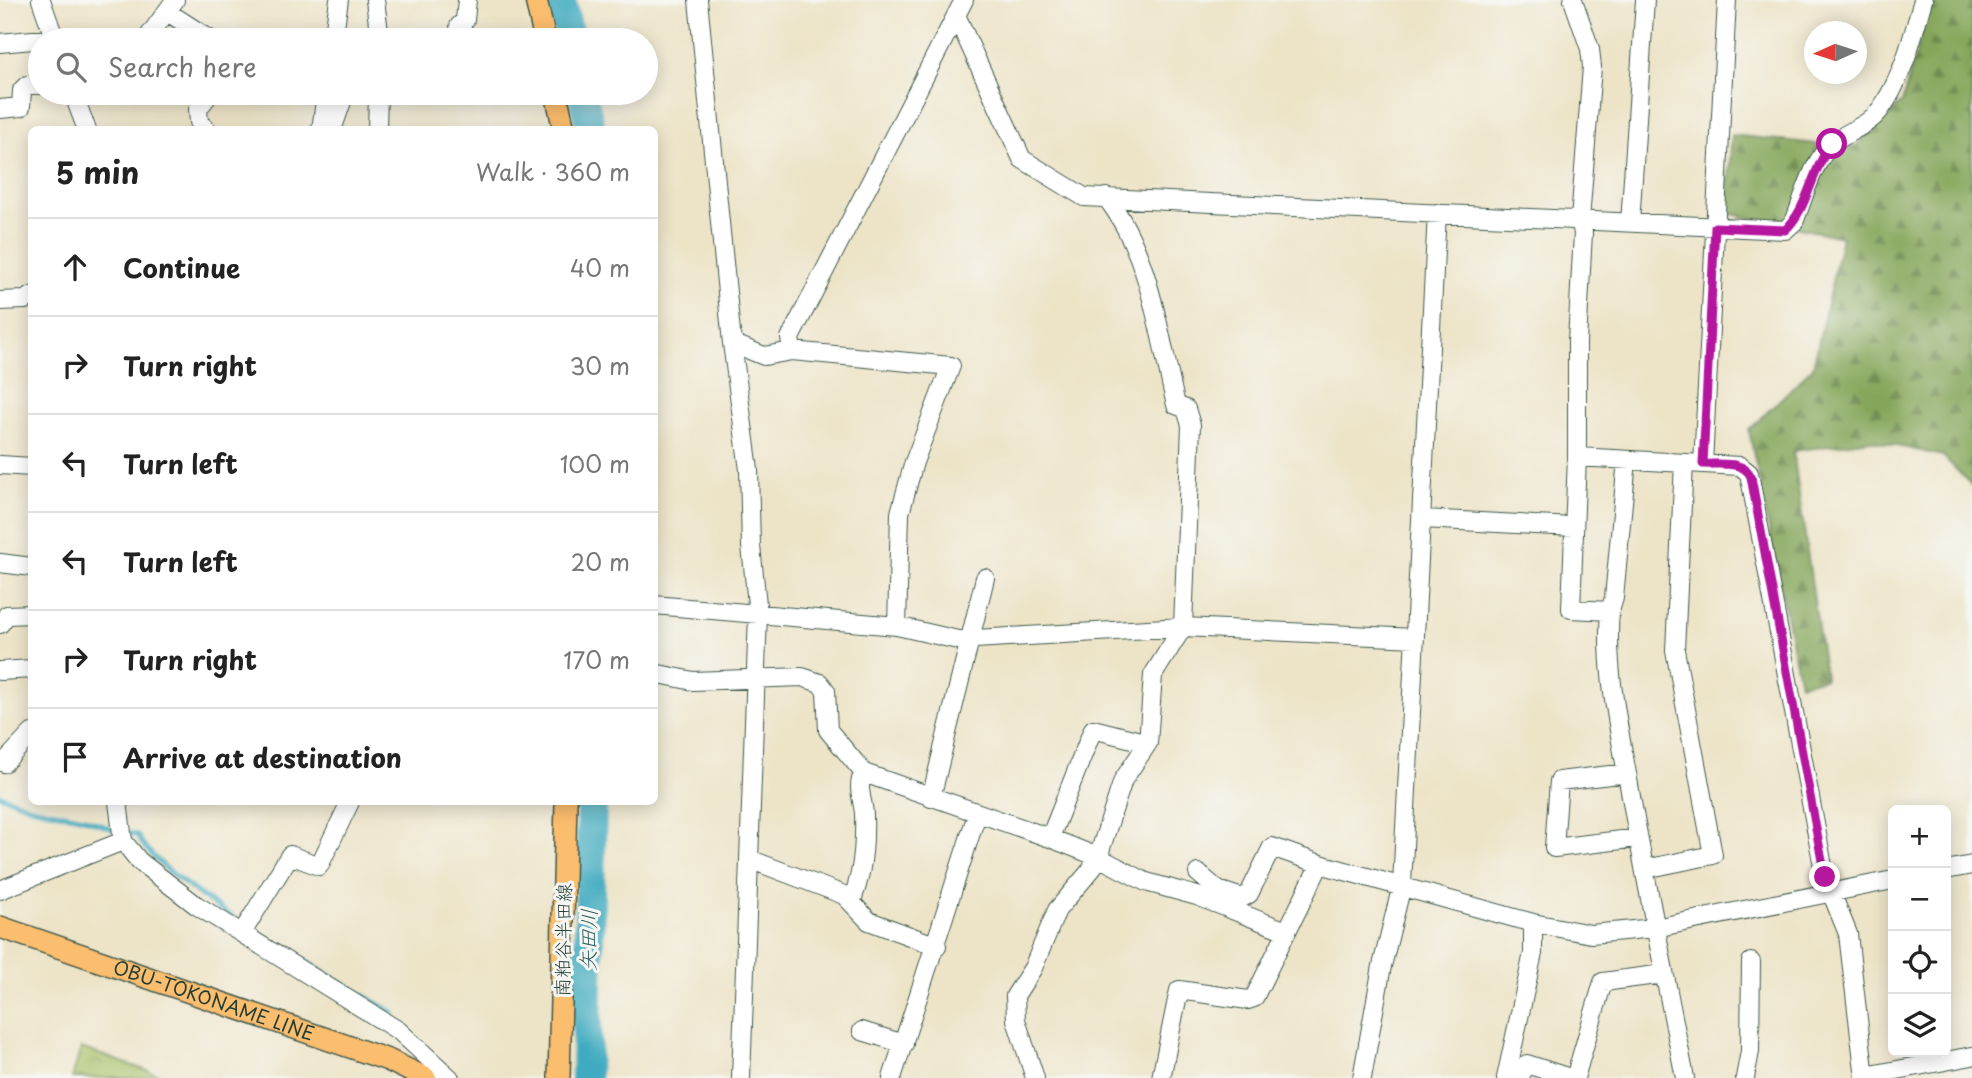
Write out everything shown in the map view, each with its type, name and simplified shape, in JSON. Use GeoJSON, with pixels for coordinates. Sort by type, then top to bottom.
{"type":"FeatureCollection","features":[{"type":"Feature","properties":{"kind":"main road"},"geometry":{"type":"LineString","coordinates":[[536,0],[542,28]]}},
{"type":"Feature","properties":{"kind":"main road"},"geometry":{"type":"LineString","coordinates":[[559,105],[563,126]]}},
{"type":"Feature","properties":{"kind":"main road","name":"南粕谷半田線"},"geometry":{"type":"LineString","coordinates":[[559,1078],[566,805]]}},
{"type":"Feature","properties":{"kind":"main road","name":"OBU-TOKONAME LINE"},"geometry":{"type":"LineString","coordinates":[[0,927],[388,1060],[425,1078]]}},
{"type":"Feature","properties":{"kind":"street"},"geometry":{"type":"LineString","coordinates":[[41,0],[51,28]]}},
{"type":"Feature","properties":{"kind":"street"},"geometry":{"type":"LineString","coordinates":[[334,28],[339,0]]}},
{"type":"Feature","properties":{"kind":"street"},"geometry":{"type":"LineString","coordinates":[[374,0],[378,28]]}},
{"type":"Feature","properties":{"kind":"street"},"geometry":{"type":"LineString","coordinates":[[459,26],[465,20],[467,0]]}},
{"type":"Feature","properties":{"kind":"street"},"geometry":{"type":"LineString","coordinates":[[698,0],[732,343],[749,470],[751,546],[758,614],[741,1078]]}},
{"type":"Feature","properties":{"kind":"street"},"geometry":{"type":"LineString","coordinates":[[1573,0],[1590,49],[1592,67],[1580,219],[1583,233],[1577,342],[1577,457],[1571,609],[1610,611]]}},
{"type":"Feature","properties":{"kind":"street"},"geometry":{"type":"LineString","coordinates":[[1630,223],[1645,0]]}},
{"type":"Feature","properties":{"kind":"street"},"geometry":{"type":"LineString","coordinates":[[1703,464],[1727,0]]}},
{"type":"Feature","properties":{"kind":"street"},"geometry":{"type":"LineString","coordinates":[[960,8],[1022,159],[1084,197],[1785,230],[1794,222],[1823,155],[1832,144],[1866,124],[1887,100],[1903,66],[1923,0]]}},
{"type":"Feature","properties":{"kind":"street"},"geometry":{"type":"LineString","coordinates":[[155,28],[172,6],[197,28]]}},
{"type":"Feature","properties":{"kind":"street"},"geometry":{"type":"LineString","coordinates":[[792,351],[790,338],[960,8]]}},
{"type":"Feature","properties":{"kind":"street"},"geometry":{"type":"LineString","coordinates":[[0,43],[28,41]]}},
{"type":"Feature","properties":{"kind":"street"},"geometry":{"type":"LineString","coordinates":[[0,109],[21,107],[22,90],[28,85]]}},
{"type":"Feature","properties":{"kind":"street"},"geometry":{"type":"LineString","coordinates":[[78,105],[85,126]]}},
{"type":"Feature","properties":{"kind":"street"},"geometry":{"type":"LineString","coordinates":[[201,105],[198,109],[199,122],[203,126]]}},
{"type":"Feature","properties":{"kind":"street"},"geometry":{"type":"LineString","coordinates":[[322,126],[324,105]]}},
{"type":"Feature","properties":{"kind":"street"},"geometry":{"type":"LineString","coordinates":[[333,126],[341,105]]}},
{"type":"Feature","properties":{"kind":"street"},"geometry":{"type":"LineString","coordinates":[[377,126],[378,105]]}},
{"type":"Feature","properties":{"kind":"street"},"geometry":{"type":"LineString","coordinates":[[1035,1078],[1013,1003],[1033,968],[1057,910],[1091,870],[1098,857],[1124,780],[1148,743],[1153,676],[1183,627],[1191,425],[1186,409],[1176,405],[1143,268],[1122,218],[1106,197]]}},
{"type":"Feature","properties":{"kind":"street"},"geometry":{"type":"LineString","coordinates":[[1362,1078],[1390,928],[1402,885],[1437,213]]}},
{"type":"Feature","properties":{"kind":"street"},"geometry":{"type":"LineString","coordinates":[[0,301],[28,298]]}},
{"type":"Feature","properties":{"kind":"street"},"geometry":{"type":"LineString","coordinates":[[732,343],[764,356],[792,351],[951,366],[914,462],[900,513],[897,626]]}},
{"type":"Feature","properties":{"kind":"street"},"geometry":{"type":"LineString","coordinates":[[1577,457],[1740,466],[1748,470],[1825,877],[1850,944],[1865,1077],[1972,1056]]}},
{"type":"Feature","properties":{"kind":"street"},"geometry":{"type":"LineString","coordinates":[[1627,460],[1607,645],[1638,838],[1685,1078]]}},
{"type":"Feature","properties":{"kind":"street"},"geometry":{"type":"LineString","coordinates":[[1645,869],[1713,855],[1675,650],[1684,463]]}},
{"type":"Feature","properties":{"kind":"street"},"geometry":{"type":"LineString","coordinates":[[0,466],[28,467]]}},
{"type":"Feature","properties":{"kind":"street"},"geometry":{"type":"LineString","coordinates":[[1423,519],[1574,527]]}},
{"type":"Feature","properties":{"kind":"street"},"geometry":{"type":"LineString","coordinates":[[0,564],[28,567]]}},
{"type":"Feature","properties":{"kind":"street"},"geometry":{"type":"LineString","coordinates":[[931,798],[985,578]]}},
{"type":"Feature","properties":{"kind":"street"},"geometry":{"type":"LineString","coordinates":[[658,605],[897,626],[958,639],[1183,627],[1415,638]]}},
{"type":"Feature","properties":{"kind":"street"},"geometry":{"type":"LineString","coordinates":[[0,624],[7,615],[28,614]]}},
{"type":"Feature","properties":{"kind":"street"},"geometry":{"type":"LineString","coordinates":[[0,671],[28,669]]}},
{"type":"Feature","properties":{"kind":"street"},"geometry":{"type":"LineString","coordinates":[[658,674],[693,681],[802,677],[820,682],[826,691],[828,730],[864,773],[1050,838],[1098,857],[1146,882],[1197,897],[1286,931]]}},
{"type":"Feature","properties":{"kind":"street"},"geometry":{"type":"LineString","coordinates":[[1050,838],[1093,729],[1148,743]]}},
{"type":"Feature","properties":{"kind":"street"},"geometry":{"type":"LineString","coordinates":[[1,765],[28,737]]}},
{"type":"Feature","properties":{"kind":"street"},"geometry":{"type":"LineString","coordinates":[[851,902],[861,873],[864,812],[860,778],[864,773]]}},
{"type":"Feature","properties":{"kind":"street"},"geometry":{"type":"LineString","coordinates":[[1627,773],[1559,781],[1554,848],[1638,838]]}},
{"type":"Feature","properties":{"kind":"street"},"geometry":{"type":"LineString","coordinates":[[118,805],[123,841],[139,861],[158,877],[196,905],[399,1031],[450,1078]]}},
{"type":"Feature","properties":{"kind":"street"},"geometry":{"type":"LineString","coordinates":[[242,933],[290,855],[319,866],[349,805]]}},
{"type":"Feature","properties":{"kind":"street"},"geometry":{"type":"LineString","coordinates":[[892,1078],[937,946],[977,814]]}},
{"type":"Feature","properties":{"kind":"street"},"geometry":{"type":"LineString","coordinates":[[0,890],[123,841]]}},
{"type":"Feature","properties":{"kind":"street"},"geometry":{"type":"LineString","coordinates":[[1198,873],[1218,890],[1242,898],[1249,894],[1272,848],[1388,884],[1402,885],[1533,923],[1591,934],[1655,928],[1888,881]]}},
{"type":"Feature","properties":{"kind":"street"},"geometry":{"type":"LineString","coordinates":[[749,859],[844,895],[869,921],[937,946]]}},
{"type":"Feature","properties":{"kind":"street"},"geometry":{"type":"LineString","coordinates":[[1161,1078],[1179,990],[1248,1000],[1254,998],[1259,993],[1320,864]]}},
{"type":"Feature","properties":{"kind":"street"},"geometry":{"type":"LineString","coordinates":[[1951,869],[1972,865]]}},
{"type":"Feature","properties":{"kind":"street"},"geometry":{"type":"LineString","coordinates":[[1506,1078],[1533,953],[1533,923]]}},
{"type":"Feature","properties":{"kind":"street"},"geometry":{"type":"LineString","coordinates":[[1745,1078],[1750,1051],[1751,962]]}},
{"type":"Feature","properties":{"kind":"street"},"geometry":{"type":"LineString","coordinates":[[1575,1078],[1603,982],[1664,974]]}},
{"type":"Feature","properties":{"kind":"street"},"geometry":{"type":"LineString","coordinates":[[388,1060],[398,1049],[399,1031]]}},
{"type":"Feature","properties":{"kind":"street"},"geometry":{"type":"LineString","coordinates":[[862,1031],[904,1044]]}},
{"type":"Feature","properties":{"kind":"street"},"geometry":{"type":"LineString","coordinates":[[1519,1078],[1527,1064],[1570,1078]]}},
{"type":"Feature","properties":{"kind":"green space"},"geometry":{"type":"Polygon","coordinates":[[[1931,0],[1972,0],[1972,486],[1943,456],[1870,440],[1793,451],[1825,678],[1800,684],[1749,430],[1813,367],[1842,237],[1726,213],[1732,135],[1854,148],[1902,102],[1931,0]]]}},
{"type":"Feature","properties":{"kind":"green space"},"geometry":{"type":"Polygon","coordinates":[[[81,1048],[168,1078],[72,1078],[81,1048]]]}},
{"type":"Feature","properties":{"kind":"waterway","name":"矢田川"},"geometry":{"type":"LineString","coordinates":[[561,0],[567,28]]}},
{"type":"Feature","properties":{"kind":"waterway","name":"矢田川"},"geometry":{"type":"LineString","coordinates":[[585,105],[590,126]]}},
{"type":"Feature","properties":{"kind":"waterway"},"geometry":{"type":"LineString","coordinates":[[0,795],[31,807],[84,818],[117,831]]}},
{"type":"Feature","properties":{"kind":"waterway","name":"矢田川"},"geometry":{"type":"LineString","coordinates":[[586,1078],[592,805]]}},
{"type":"Feature","properties":{"kind":"waterway"},"geometry":{"type":"LineString","coordinates":[[126,833],[137,835],[153,856],[215,905],[254,931],[394,1013]]}},
{"type":"Feature","properties":{"kind":"route"},"geometry":{"type":"LineString","coordinates":[[1825,877],[1751,477],[1748,470],[1740,466],[1703,464],[1715,227],[1785,230],[1794,222],[1817,166],[1832,144]]}}]}
